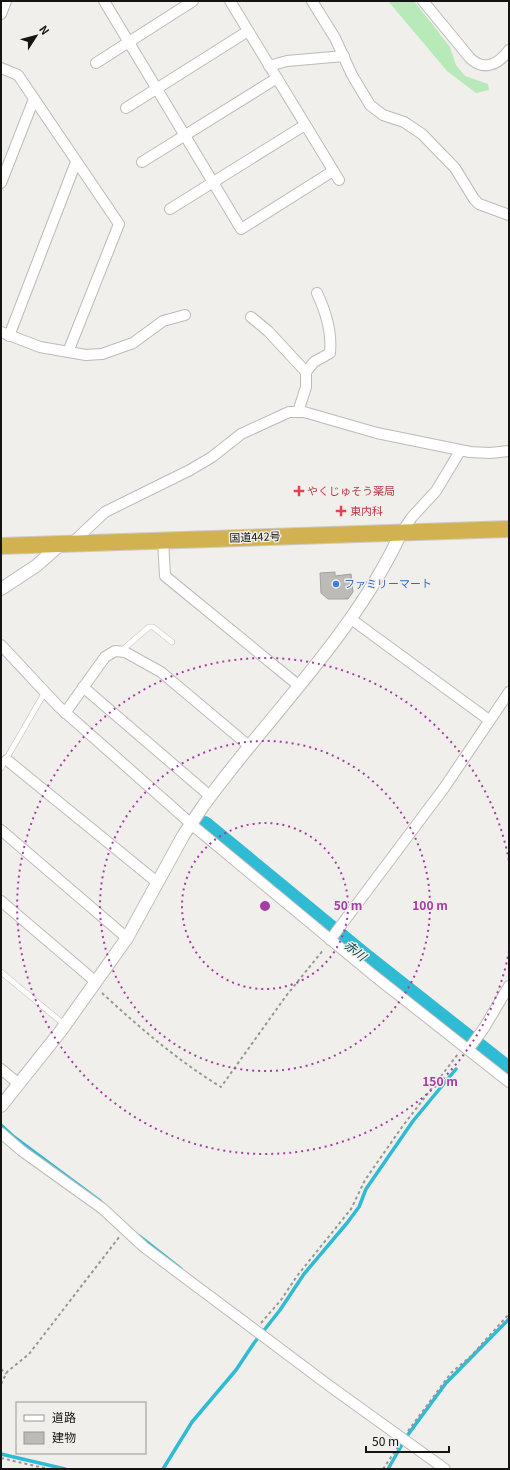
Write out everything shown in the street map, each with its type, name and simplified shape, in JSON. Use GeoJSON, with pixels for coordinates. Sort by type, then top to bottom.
{"type":"FeatureCollection","features":[{"type":"Feature","properties":{"kind":"highway","name":"国道442号"},"geometry":{"type":"LineString","coordinates":[[1,546],[509,529]]}},
{"type":"Feature","properties":{"kind":"street"},"geometry":{"type":"LineString","coordinates":[[1,14],[6,1]]}},
{"type":"Feature","properties":{"kind":"street"},"geometry":{"type":"LineString","coordinates":[[104,1],[241,229],[333,171]]}},
{"type":"Feature","properties":{"kind":"street"},"geometry":{"type":"LineString","coordinates":[[96,63],[193,1]]}},
{"type":"Feature","properties":{"kind":"street"},"geometry":{"type":"LineString","coordinates":[[230,1],[339,180]]}},
{"type":"Feature","properties":{"kind":"street"},"geometry":{"type":"LineString","coordinates":[[312,1],[335,38],[370,105],[383,115],[404,122],[422,134],[455,168],[474,199],[479,204],[509,215]]}},
{"type":"Feature","properties":{"kind":"street"},"geometry":{"type":"LineString","coordinates":[[423,1],[470,58],[477,64],[485,66],[492,65],[500,60],[509,50]]}},
{"type":"Feature","properties":{"kind":"street"},"geometry":{"type":"LineString","coordinates":[[126,108],[248,31]]}},
{"type":"Feature","properties":{"kind":"street"},"geometry":{"type":"LineString","coordinates":[[269,66],[287,60],[344,56]]}},
{"type":"Feature","properties":{"kind":"street"},"geometry":{"type":"LineString","coordinates":[[1,68],[18,75],[119,224],[68,352]]}},
{"type":"Feature","properties":{"kind":"street"},"geometry":{"type":"LineString","coordinates":[[142,162],[277,78]]}},
{"type":"Feature","properties":{"kind":"street"},"geometry":{"type":"LineString","coordinates":[[1,183],[34,99]]}},
{"type":"Feature","properties":{"kind":"street"},"geometry":{"type":"LineString","coordinates":[[170,209],[305,125]]}},
{"type":"Feature","properties":{"kind":"street"},"geometry":{"type":"LineString","coordinates":[[76,162],[5,334],[40,347],[86,355],[102,354],[132,343],[163,321],[185,315]]}},
{"type":"Feature","properties":{"kind":"street"},"geometry":{"type":"LineString","coordinates":[[298,412],[306,387],[306,372],[314,362],[330,353],[331,343],[326,313],[317,293]]}},
{"type":"Feature","properties":{"kind":"street"},"geometry":{"type":"LineString","coordinates":[[251,317],[268,331],[306,372]]}},
{"type":"Feature","properties":{"kind":"street"},"geometry":{"type":"LineString","coordinates":[[1,589],[67,544],[105,512],[190,470],[212,457],[233,440],[248,431],[289,412],[298,412],[377,433],[460,450],[481,453],[509,451]]}},
{"type":"Feature","properties":{"kind":"street"},"geometry":{"type":"LineString","coordinates":[[1,1106],[65,1025],[127,938],[191,824],[210,796],[351,618],[373,586],[401,533],[412,517],[436,491],[460,450]]}},
{"type":"Feature","properties":{"kind":"street"},"geometry":{"type":"LineString","coordinates":[[163,540],[165,576],[298,685]]}},
{"type":"Feature","properties":{"kind":"street"},"geometry":{"type":"LineString","coordinates":[[351,618],[489,720]]}},
{"type":"Feature","properties":{"kind":"street"},"geometry":{"type":"LineString","coordinates":[[1,645],[65,713],[191,824],[330,940],[509,1082]]}},
{"type":"Feature","properties":{"kind":"street"},"geometry":{"type":"LineString","coordinates":[[65,713],[105,657],[115,651],[126,652],[161,672],[249,746]]}},
{"type":"Feature","properties":{"kind":"street"},"geometry":{"type":"LineString","coordinates":[[83,687],[210,796]]}},
{"type":"Feature","properties":{"kind":"street"},"geometry":{"type":"LineString","coordinates":[[330,940],[444,788],[509,692]]}},
{"type":"Feature","properties":{"kind":"street"},"geometry":{"type":"LineString","coordinates":[[4,764],[158,883]]}},
{"type":"Feature","properties":{"kind":"street"},"geometry":{"type":"LineString","coordinates":[[1,830],[127,938]]}},
{"type":"Feature","properties":{"kind":"street"},"geometry":{"type":"LineString","coordinates":[[1,901],[94,984]]}},
{"type":"Feature","properties":{"kind":"street"},"geometry":{"type":"LineString","coordinates":[[466,1049],[484,1028],[509,986]]}},
{"type":"Feature","properties":{"kind":"street"},"geometry":{"type":"LineString","coordinates":[[1,1069],[19,1084]]}},
{"type":"Feature","properties":{"kind":"street"},"geometry":{"type":"LineString","coordinates":[[1,1133],[22,1151],[103,1209],[144,1247],[445,1469]]}},
{"type":"Feature","properties":{"kind":"lane"},"geometry":{"type":"LineString","coordinates":[[120,651],[149,627],[153,627],[172,642]]}},
{"type":"Feature","properties":{"kind":"lane"},"geometry":{"type":"LineString","coordinates":[[4,764],[45,692]]}},
{"type":"Feature","properties":{"kind":"lane"},"geometry":{"type":"LineString","coordinates":[[1,972],[65,1025]]}},
{"type":"Feature","properties":{"kind":"path"},"geometry":{"type":"LineString","coordinates":[[94,984],[149,1036],[185,1064],[221,1087],[286,996],[311,967],[330,940]]}},
{"type":"Feature","properties":{"kind":"path"},"geometry":{"type":"LineString","coordinates":[[255,1330],[282,1300],[297,1276],[350,1209],[365,1180],[402,1127],[466,1049]]}},
{"type":"Feature","properties":{"kind":"path"},"geometry":{"type":"LineString","coordinates":[[1,1384],[6,1374],[31,1352],[125,1230]]}},
{"type":"Feature","properties":{"kind":"path"},"geometry":{"type":"LineString","coordinates":[[383,1469],[403,1438],[451,1372],[471,1356],[509,1314]]}},
{"type":"Feature","properties":{"kind":"path"},"geometry":{"type":"LineString","coordinates":[[1,1369],[6,1374]]}},
{"type":"Feature","properties":{"kind":"path"},"geometry":{"type":"LineString","coordinates":[[1,1458],[48,1469]]}},
{"type":"Feature","properties":{"kind":"green space"},"geometry":{"type":"Polygon","coordinates":[[[388,1],[414,1],[450,47],[456,65],[465,76],[488,84],[489,90],[476,93],[447,71],[388,1]]]}},
{"type":"Feature","properties":{"kind":"building","name":"ファミリーマート"},"geometry":{"type":"Polygon","coordinates":[[[335,572],[335,576],[351,574],[353,592],[348,599],[328,599],[321,593],[320,573],[335,572]]]}},
{"type":"Feature","properties":{"kind":"waterway","name":"赤川"},"geometry":{"type":"LineString","coordinates":[[204,826],[362,956],[509,1072]]}},
{"type":"Feature","properties":{"kind":"waterway"},"geometry":{"type":"LineString","coordinates":[[163,1469],[192,1422],[236,1370],[254,1343],[280,1310],[304,1274],[359,1207],[366,1189],[413,1121],[456,1069]]}},
{"type":"Feature","properties":{"kind":"waterway"},"geometry":{"type":"LineString","coordinates":[[1,1125],[14,1137],[100,1201]]}},
{"type":"Feature","properties":{"kind":"waterway"},"geometry":{"type":"LineString","coordinates":[[139,1236],[181,1269]]}},
{"type":"Feature","properties":{"kind":"waterway"},"geometry":{"type":"LineString","coordinates":[[388,1469],[407,1436],[446,1383],[509,1319]]}},
{"type":"Feature","properties":{"kind":"waterway"},"geometry":{"type":"LineString","coordinates":[[1,1454],[65,1469]]}},
{"type":"Feature","properties":{"kind":"place","name":"やくじゅそう薬局"},"geometry":{"type":"Point","coordinates":[299,491]}},
{"type":"Feature","properties":{"kind":"place","name":"東内科"},"geometry":{"type":"Point","coordinates":[341,511]}},
{"type":"Feature","properties":{"kind":"place","name":"ファミリーマート"},"geometry":{"type":"Point","coordinates":[336,584]}}]}
